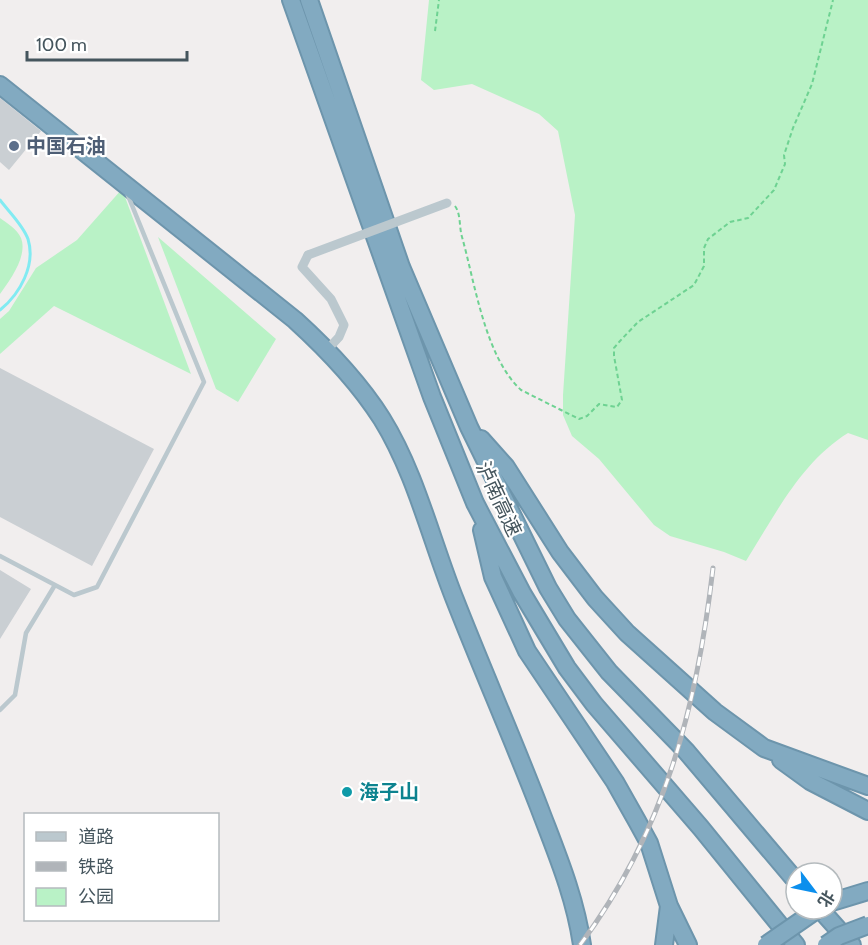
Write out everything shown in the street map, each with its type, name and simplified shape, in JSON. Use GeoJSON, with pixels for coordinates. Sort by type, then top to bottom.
{"type":"FeatureCollection","features":[{"type":"Feature","properties":{"kind":"highway","name":"泸南高速"},"geometry":{"type":"LineString","coordinates":[[291,0],[389,283],[475,503],[522,593],[567,668],[796,945]]}},
{"type":"Feature","properties":{"kind":"highway","name":"泸南高速"},"geometry":{"type":"LineString","coordinates":[[309,0],[401,267],[469,427],[548,588],[567,619],[635,702],[686,751],[784,867]]}},
{"type":"Feature","properties":{"kind":"highway"},"geometry":{"type":"LineString","coordinates":[[0,85],[269,298],[327,350],[370,402],[399,451],[454,599],[562,866],[575,909],[582,945]]}},
{"type":"Feature","properties":{"kind":"highway"},"geometry":{"type":"LineString","coordinates":[[469,427],[506,467],[560,552],[595,598],[627,633],[715,712],[810,781],[868,811]]}},
{"type":"Feature","properties":{"kind":"highway"},"geometry":{"type":"LineString","coordinates":[[475,503],[493,577],[527,651],[615,782],[649,843],[669,906],[688,945]]}},
{"type":"Feature","properties":{"kind":"highway"},"geometry":{"type":"LineString","coordinates":[[764,748],[868,786]]}},
{"type":"Feature","properties":{"kind":"highway"},"geometry":{"type":"LineString","coordinates":[[844,898],[868,891]]}},
{"type":"Feature","properties":{"kind":"highway"},"geometry":{"type":"LineString","coordinates":[[664,945],[669,906]]}},
{"type":"Feature","properties":{"kind":"highway"},"geometry":{"type":"LineString","coordinates":[[766,945],[801,921]]}},
{"type":"Feature","properties":{"kind":"highway"},"geometry":{"type":"LineString","coordinates":[[830,921],[852,945]]}},
{"type":"Feature","properties":{"kind":"highway"},"geometry":{"type":"LineString","coordinates":[[826,945],[839,936],[868,925]]}},
{"type":"Feature","properties":{"kind":"street"},"geometry":{"type":"LineString","coordinates":[[327,350],[345,325],[331,299],[302,267],[308,255],[447,203]]}},
{"type":"Feature","properties":{"kind":"lane"},"geometry":{"type":"LineString","coordinates":[[0,556],[74,595],[97,586],[204,382],[122,183]]}},
{"type":"Feature","properties":{"kind":"lane"},"geometry":{"type":"LineString","coordinates":[[0,710],[15,695],[26,633],[55,585]]}},
{"type":"Feature","properties":{"kind":"path"},"geometry":{"type":"LineString","coordinates":[[435,31],[439,0]]}},
{"type":"Feature","properties":{"kind":"path"},"geometry":{"type":"LineString","coordinates":[[447,203],[456,207],[460,229],[492,341],[503,369],[514,384],[521,390],[579,419],[587,416],[600,404],[617,407],[622,400],[614,348],[638,322],[694,285],[704,266],[704,248],[708,239],[730,222],[748,218],[774,190],[785,164],[784,155],[793,128],[812,84],[833,0]]}},
{"type":"Feature","properties":{"kind":"green space"},"geometry":{"type":"Polygon","coordinates":[[[429,0],[868,0],[868,440],[848,433],[816,459],[790,491],[746,561],[670,536],[654,525],[599,459],[572,436],[563,415],[563,395],[575,215],[558,131],[539,114],[472,84],[434,90],[421,80],[429,0]]]}},
{"type":"Feature","properties":{"kind":"green space"},"geometry":{"type":"Polygon","coordinates":[[[122,189],[191,374],[54,306],[0,354],[0,319],[9,311],[36,268],[77,240],[122,189]]]}},
{"type":"Feature","properties":{"kind":"green space"},"geometry":{"type":"Polygon","coordinates":[[[0,218],[17,232],[23,245],[17,268],[0,294],[0,218]]]}},
{"type":"Feature","properties":{"kind":"green space"},"geometry":{"type":"Polygon","coordinates":[[[158,237],[276,339],[238,402],[216,389],[158,237]]]}},
{"type":"Feature","properties":{"kind":"building","name":"中国石油"},"geometry":{"type":"Polygon","coordinates":[[[0,98],[41,131],[9,170],[0,162],[0,98]]]}},
{"type":"Feature","properties":{"kind":"building"},"geometry":{"type":"Polygon","coordinates":[[[0,368],[154,449],[92,566],[0,517],[0,368]]]}},
{"type":"Feature","properties":{"kind":"building"},"geometry":{"type":"Polygon","coordinates":[[[0,570],[31,589],[0,639],[0,570]]]}},
{"type":"Feature","properties":{"kind":"waterway"},"geometry":{"type":"LineString","coordinates":[[0,200],[23,229],[30,249],[25,278],[14,296],[0,310]]}},
{"type":"Feature","properties":{"kind":"railway"},"geometry":{"type":"LineString","coordinates":[[580,945],[609,902],[634,858],[655,812],[672,766],[697,670],[713,568]]}},
{"type":"Feature","properties":{"kind":"place","name":"中国石油"},"geometry":{"type":"Point","coordinates":[14,146]}},
{"type":"Feature","properties":{"kind":"place","name":"海子山"},"geometry":{"type":"Point","coordinates":[347,792]}}]}
